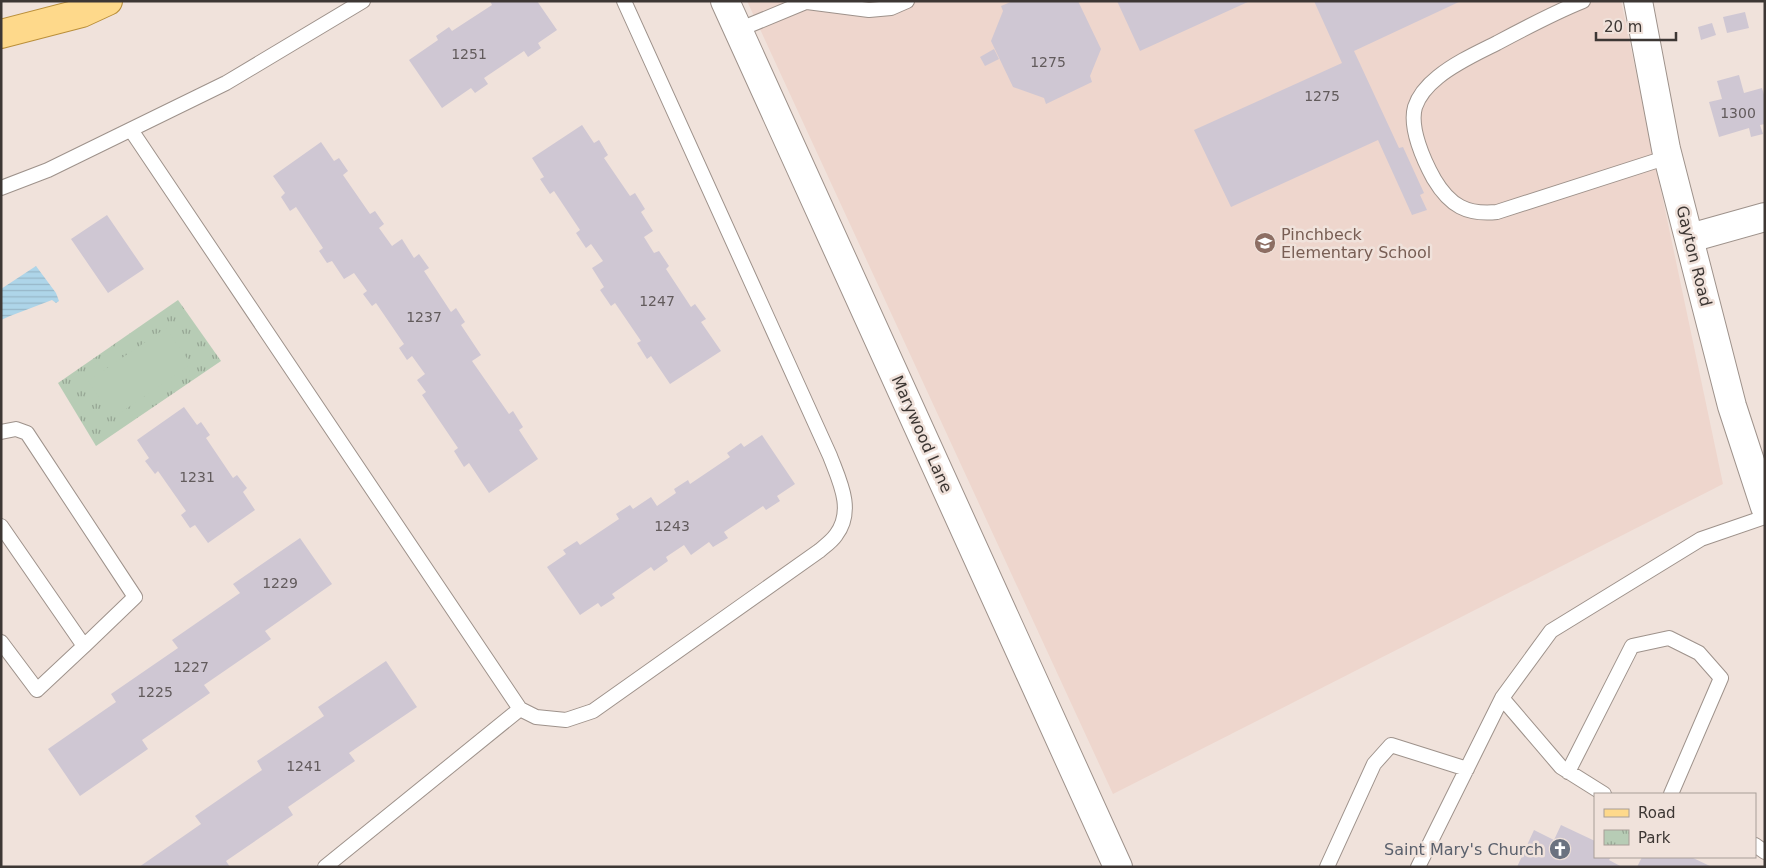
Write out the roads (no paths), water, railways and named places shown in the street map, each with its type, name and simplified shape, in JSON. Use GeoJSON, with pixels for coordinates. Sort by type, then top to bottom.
{"type":"FeatureCollection","features":[{"type":"Feature","properties":{"kind":"main road"},"geometry":{"type":"LineString","coordinates":[[1,34],[82,13],[108,1]]}},
{"type":"Feature","properties":{"kind":"street","name":"Marywood Lane"},"geometry":{"type":"LineString","coordinates":[[725,1],[1118,867]]}},
{"type":"Feature","properties":{"kind":"street","name":"Gayton Road"},"geometry":{"type":"LineString","coordinates":[[1638,1],[1668,157],[1732,406],[1765,507]]}},
{"type":"Feature","properties":{"kind":"street"},"geometry":{"type":"LineString","coordinates":[[1690,238],[1765,217]]}},
{"type":"Feature","properties":{"kind":"lane"},"geometry":{"type":"LineString","coordinates":[[1,188],[48,170],[226,83],[363,1]]}},
{"type":"Feature","properties":{"kind":"lane"},"geometry":{"type":"LineString","coordinates":[[131,130],[520,709],[536,717],[566,720],[593,711],[819,551],[837,535],[844,519],[845,505],[842,487],[830,456],[624,1]]}},
{"type":"Feature","properties":{"kind":"lane"},"geometry":{"type":"LineString","coordinates":[[738,30],[808,2],[868,10],[891,8],[907,1]]}},
{"type":"Feature","properties":{"kind":"lane"},"geometry":{"type":"LineString","coordinates":[[1583,1],[1478,53],[1438,77],[1425,90],[1415,108],[1414,119],[1417,138],[1425,163],[1435,182],[1457,206],[1468,212],[1489,213],[1520,206],[1557,192],[1668,157]]}},
{"type":"Feature","properties":{"kind":"lane"},"geometry":{"type":"LineString","coordinates":[[1,432],[16,429],[27,434],[135,598],[37,690],[1,642]]}},
{"type":"Feature","properties":{"kind":"lane"},"geometry":{"type":"LineString","coordinates":[[1418,867],[1502,698],[1551,631],[1701,539],[1765,517]]}},
{"type":"Feature","properties":{"kind":"lane"},"geometry":{"type":"LineString","coordinates":[[1,526],[84,646]]}},
{"type":"Feature","properties":{"kind":"lane"},"geometry":{"type":"LineString","coordinates":[[1568,772],[1632,646],[1669,638],[1699,653],[1721,678],[1672,793]]}},
{"type":"Feature","properties":{"kind":"lane"},"geometry":{"type":"LineString","coordinates":[[1502,698],[1561,767],[1602,793]]}},
{"type":"Feature","properties":{"kind":"lane"},"geometry":{"type":"LineString","coordinates":[[325,867],[520,709]]}},
{"type":"Feature","properties":{"kind":"lane"},"geometry":{"type":"LineString","coordinates":[[1327,867],[1374,764],[1391,745],[1467,769]]}},
{"type":"Feature","properties":{"kind":"water"},"geometry":{"type":"Polygon","coordinates":[[[36,266],[56,293],[59,301],[56,303],[52,300],[1,320],[1,289],[36,266]]]}},
{"type":"Feature","properties":{"kind":"place","name":"Pinchbeck Elementary School"},"geometry":{"type":"Point","coordinates":[1265,243]}},
{"type":"Feature","properties":{"kind":"place","name":"Saint Mary's Church"},"geometry":{"type":"Point","coordinates":[1560,849]}}]}
